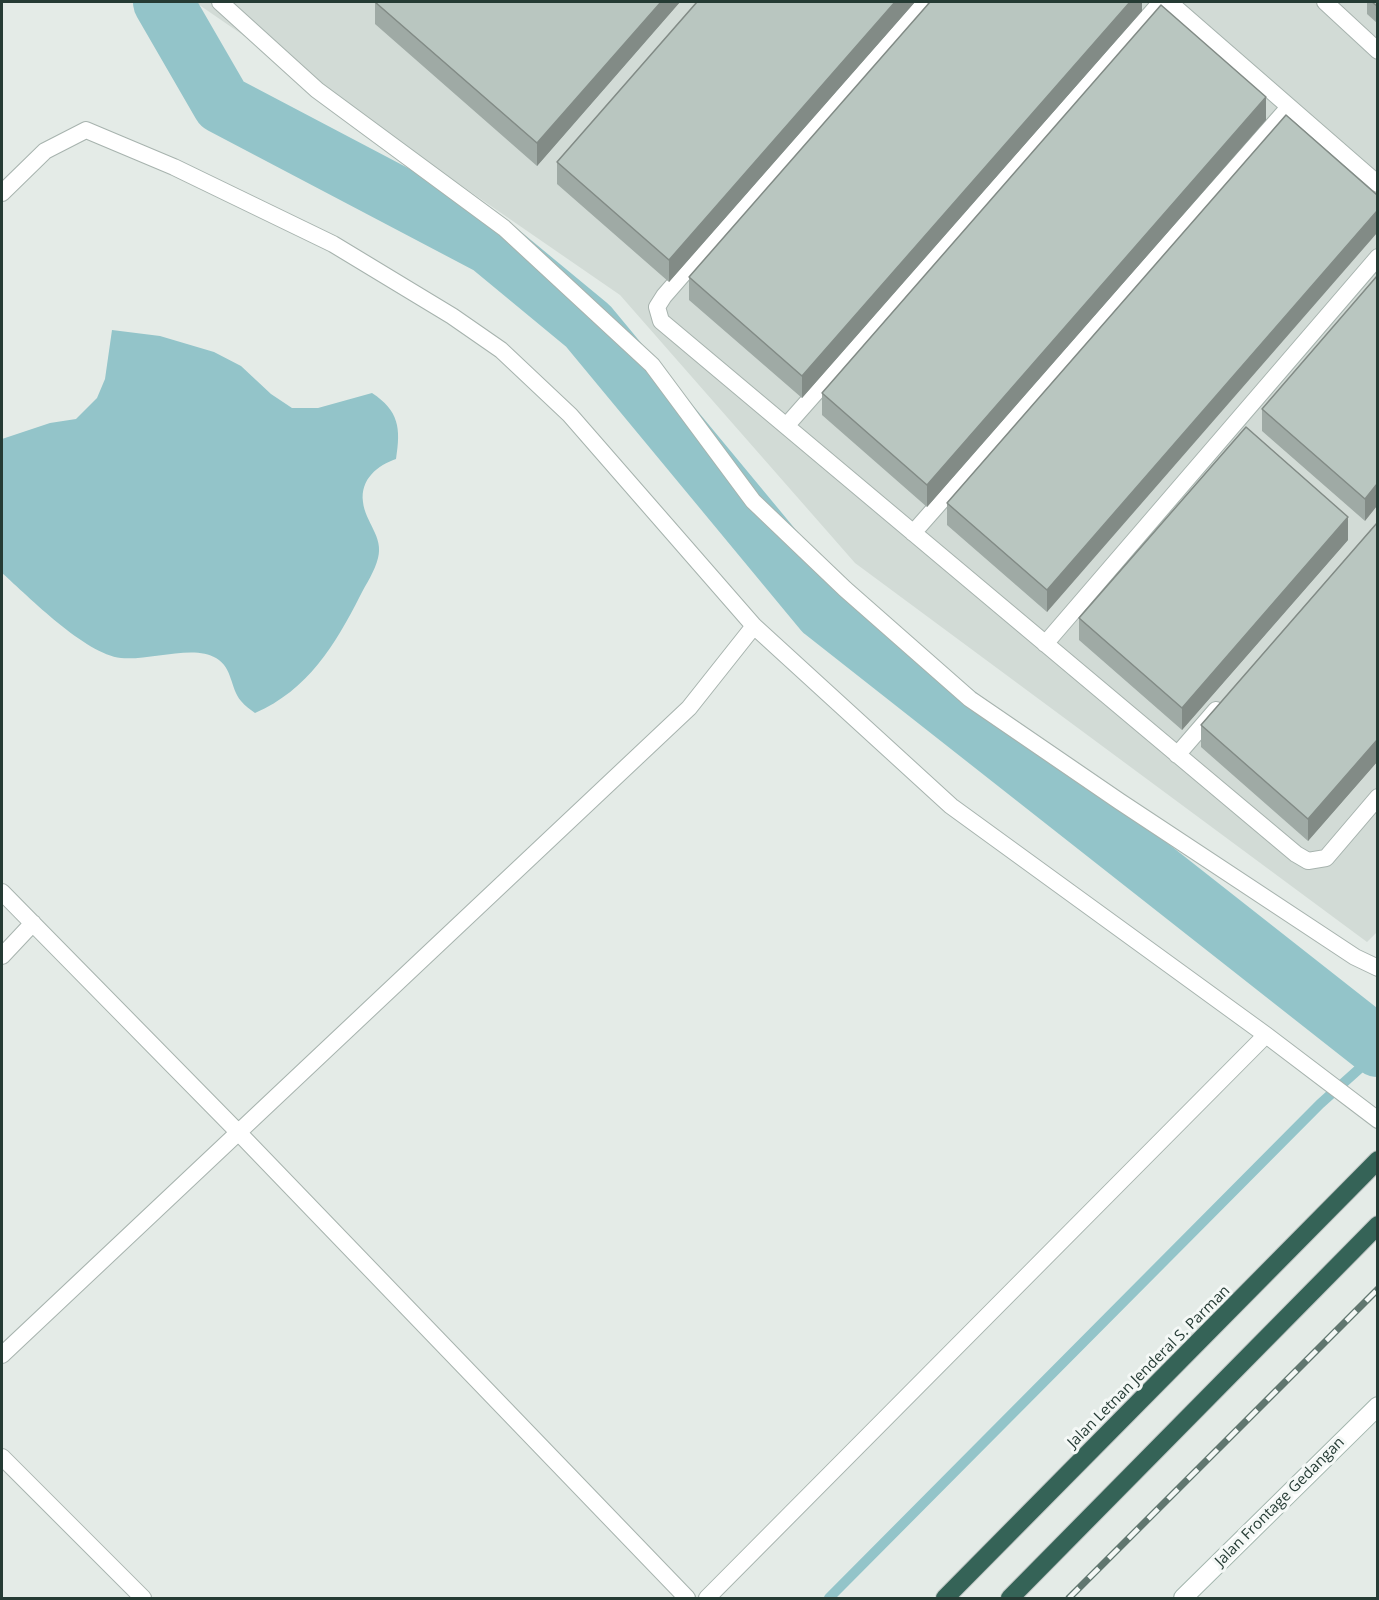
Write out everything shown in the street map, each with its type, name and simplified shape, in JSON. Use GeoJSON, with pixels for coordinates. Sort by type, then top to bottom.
{"type":"FeatureCollection","features":[{"type":"Feature","properties":{"kind":"highway","name":"Jalan Letnan Jenderal S. Parman"},"geometry":{"type":"LineString","coordinates":[[945,1599],[1377,1160]]}},
{"type":"Feature","properties":{"kind":"highway"},"geometry":{"type":"LineString","coordinates":[[1010,1599],[1377,1225]]}},
{"type":"Feature","properties":{"kind":"street","name":"Jalan Frontage Gedangan"},"geometry":{"type":"LineString","coordinates":[[1183,1599],[1377,1406]]}},
{"type":"Feature","properties":{"kind":"lane"},"geometry":{"type":"LineString","coordinates":[[220,2],[318,90],[504,228],[574,292],[652,365],[753,501],[844,589],[970,699],[1355,957],[1377,968]]}},
{"type":"Feature","properties":{"kind":"lane"},"geometry":{"type":"LineString","coordinates":[[920,2],[664,296],[657,307],[661,321],[1296,854],[1308,861],[1326,858],[1376,801]]}},
{"type":"Feature","properties":{"kind":"lane"},"geometry":{"type":"LineString","coordinates":[[787,426],[1161,2]]}},
{"type":"Feature","properties":{"kind":"lane"},"geometry":{"type":"LineString","coordinates":[[1169,2],[1377,184]]}},
{"type":"Feature","properties":{"kind":"lane"},"geometry":{"type":"LineString","coordinates":[[1326,2],[1377,51]]}},
{"type":"Feature","properties":{"kind":"lane"},"geometry":{"type":"LineString","coordinates":[[914,533],[1289,107]]}},
{"type":"Feature","properties":{"kind":"lane"},"geometry":{"type":"LineString","coordinates":[[2,193],[45,151],[86,130],[164,162],[333,244],[452,316],[501,350],[570,415],[754,626],[951,806],[1266,1035],[1377,1120]]}},
{"type":"Feature","properties":{"kind":"lane"},"geometry":{"type":"LineString","coordinates":[[1046,644],[1377,257]]}},
{"type":"Feature","properties":{"kind":"lane"},"geometry":{"type":"LineString","coordinates":[[2,1355],[689,708],[754,626]]}},
{"type":"Feature","properties":{"kind":"lane"},"geometry":{"type":"LineString","coordinates":[[1178,755],[1224,701]]}},
{"type":"Feature","properties":{"kind":"lane"},"geometry":{"type":"LineString","coordinates":[[2,892],[238,1132],[687,1599]]}},
{"type":"Feature","properties":{"kind":"lane"},"geometry":{"type":"LineString","coordinates":[[2,956],[33,923]]}},
{"type":"Feature","properties":{"kind":"lane"},"geometry":{"type":"LineString","coordinates":[[706,1599],[1266,1035]]}},
{"type":"Feature","properties":{"kind":"lane"},"geometry":{"type":"LineString","coordinates":[[2,1456],[143,1599]]}},
{"type":"Feature","properties":{"kind":"shaded area"},"geometry":{"type":"Polygon","coordinates":[[[195,2],[1377,2],[1377,932],[1367,942],[855,563],[620,295],[195,2]]]}},
{"type":"Feature","properties":{"kind":"water"},"geometry":{"type":"Polygon","coordinates":[[[112,330],[160,336],[214,352],[241,366],[271,394],[292,408],[318,408],[372,393],[388,407],[396,421],[398,438],[396,459],[377,469],[364,486],[364,509],[376,536],[379,550],[373,573],[340,632],[318,664],[290,692],[255,713],[237,696],[226,667],[216,658],[196,653],[132,658],[107,654],[75,636],[58,623],[2,573],[2,439],[50,423],[76,419],[97,398],[105,379],[112,330]]]}},
{"type":"Feature","properties":{"kind":"building"},"geometry":{"type":"Polygon","coordinates":[[[375,2],[661,2],[537,143],[375,2]]]}},
{"type":"Feature","properties":{"kind":"building"},"geometry":{"type":"Polygon","coordinates":[[[697,2],[895,2],[669,260],[557,162],[697,2]]]}},
{"type":"Feature","properties":{"kind":"building"},"geometry":{"type":"Polygon","coordinates":[[[930,2],[1130,2],[802,376],[689,277],[930,2]]]}},
{"type":"Feature","properties":{"kind":"building"},"geometry":{"type":"Polygon","coordinates":[[[1161,5],[1266,97],[927,485],[822,393],[1161,5]]]}},
{"type":"Feature","properties":{"kind":"building"},"geometry":{"type":"Polygon","coordinates":[[[1286,115],[1377,195],[1377,211],[1047,590],[947,503],[1286,115]]]}},
{"type":"Feature","properties":{"kind":"building"},"geometry":{"type":"Polygon","coordinates":[[[1377,276],[1377,484],[1365,499],[1262,409],[1377,276]]]}},
{"type":"Feature","properties":{"kind":"building"},"geometry":{"type":"Polygon","coordinates":[[[1246,427],[1348,517],[1182,708],[1079,618],[1246,427]]]}},
{"type":"Feature","properties":{"kind":"building"},"geometry":{"type":"Polygon","coordinates":[[[1377,523],[1377,740],[1308,819],[1201,725],[1377,523]]]}},
{"type":"Feature","properties":{"kind":"waterway"},"geometry":{"type":"LineString","coordinates":[[163,2],[222,104],[490,245],[588,326],[824,611],[1378,1047]]}},
{"type":"Feature","properties":{"kind":"waterway"},"geometry":{"type":"LineString","coordinates":[[829,1598],[1320,1104],[1378,1052]]}},
{"type":"Feature","properties":{"kind":"railway"},"geometry":{"type":"LineString","coordinates":[[1069,1598],[1378,1289]]}}]}
